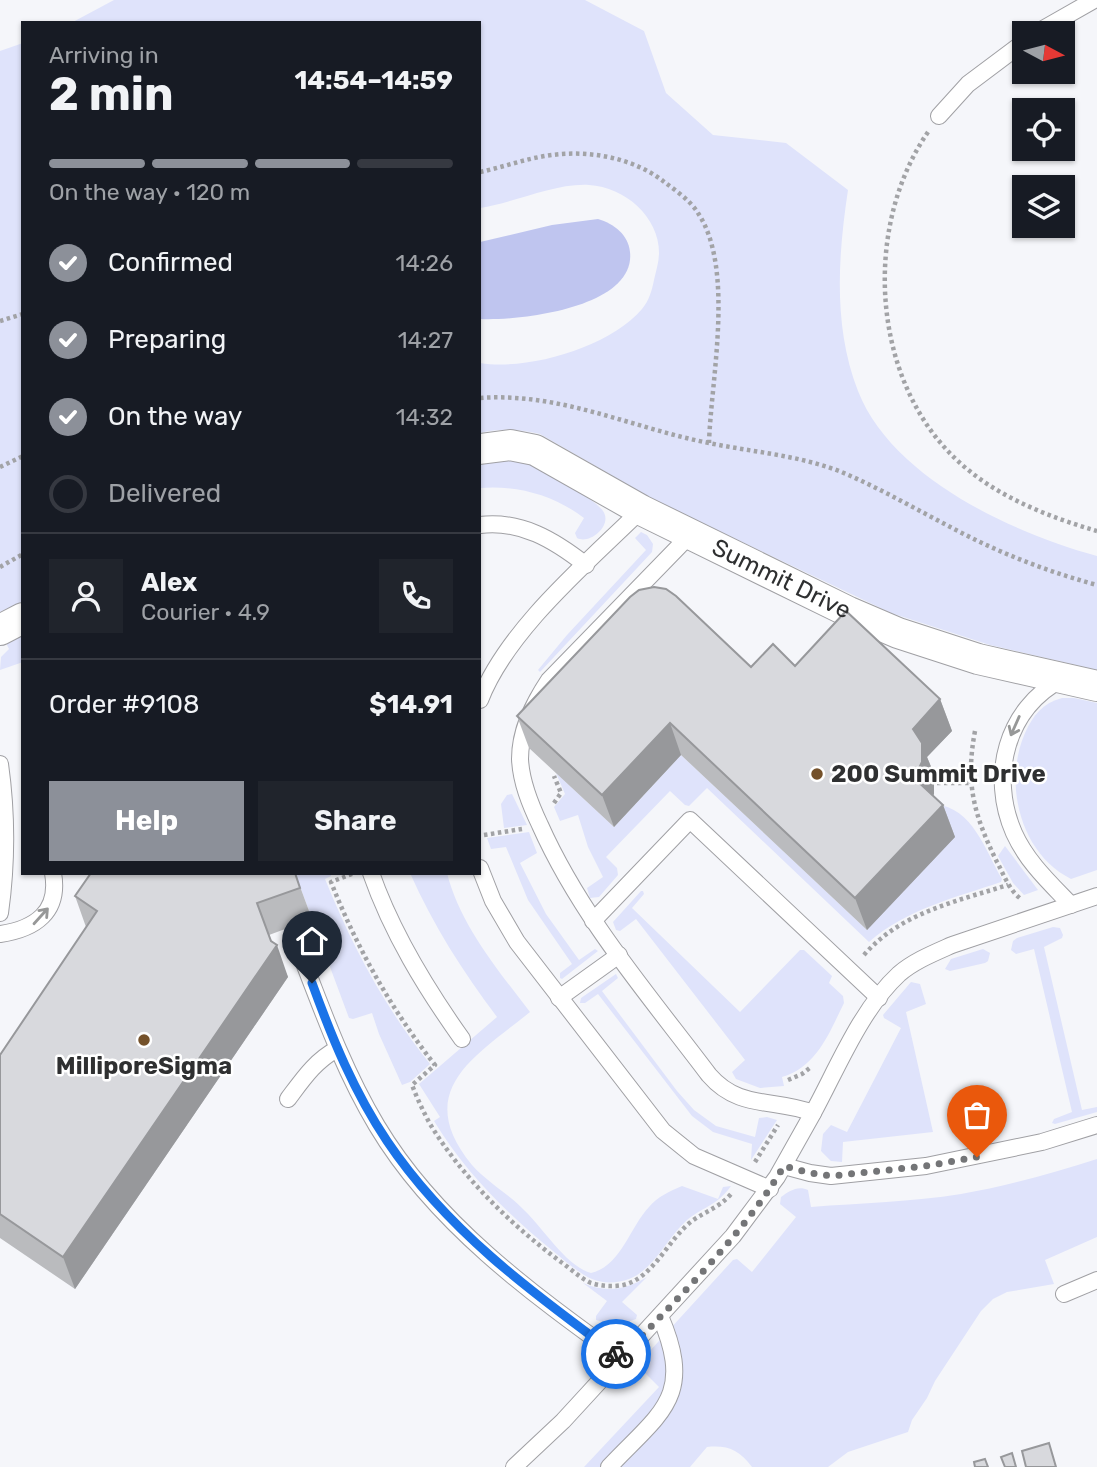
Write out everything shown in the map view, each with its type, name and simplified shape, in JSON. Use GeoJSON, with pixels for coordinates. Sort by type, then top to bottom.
{"type":"FeatureCollection","features":[{"type":"Feature","properties":{"kind":"street","name":"Summit Drive"},"geometry":{"type":"LineString","coordinates":[[481,449],[510,445],[535,450],[641,510],[898,633],[978,659],[1097,686]]}},
{"type":"Feature","properties":{"kind":"street"},"geometry":{"type":"LineString","coordinates":[[0,630],[21,619]]}},
{"type":"Feature","properties":{"kind":"lane"},"geometry":{"type":"LineString","coordinates":[[1057,21],[1094,0]]}},
{"type":"Feature","properties":{"kind":"lane"},"geometry":{"type":"LineString","coordinates":[[939,116],[968,84],[1012,51]]}},
{"type":"Feature","properties":{"kind":"lane"},"geometry":{"type":"LineString","coordinates":[[481,698],[499,663],[522,631],[641,510]]}},
{"type":"Feature","properties":{"kind":"lane"},"geometry":{"type":"LineString","coordinates":[[481,525],[498,523],[525,528],[552,541],[586,565]]}},
{"type":"Feature","properties":{"kind":"lane"},"geometry":{"type":"LineString","coordinates":[[690,534],[549,680],[533,708],[522,739],[521,769],[529,801],[565,878],[593,921],[709,1075],[722,1088],[747,1101],[795,1107],[813,1114]]}},
{"type":"Feature","properties":{"kind":"lane"},"geometry":{"type":"LineString","coordinates":[[1062,679],[1042,690],[1017,719],[1005,761],[1004,793],[1012,828],[1028,858],[1071,905]]}},
{"type":"Feature","properties":{"kind":"lane"},"geometry":{"type":"LineString","coordinates":[[0,764],[6,843],[0,914]]}},
{"type":"Feature","properties":{"kind":"lane"},"geometry":{"type":"LineString","coordinates":[[593,921],[690,820],[879,998]]}},
{"type":"Feature","properties":{"kind":"lane"},"geometry":{"type":"LineString","coordinates":[[6,843],[21,842]]}},
{"type":"Feature","properties":{"kind":"lane"},"geometry":{"type":"LineString","coordinates":[[481,871],[493,901],[517,942],[653,1121],[673,1141],[706,1162],[770,1189]]}},
{"type":"Feature","properties":{"kind":"lane"},"geometry":{"type":"LineString","coordinates":[[0,934],[21,930],[43,917],[52,900],[53,875]]}},
{"type":"Feature","properties":{"kind":"lane"},"geometry":{"type":"LineString","coordinates":[[372,875],[406,950],[462,1039]]}},
{"type":"Feature","properties":{"kind":"lane"},"geometry":{"type":"LineString","coordinates":[[513,1467],[548,1437],[660,1316],[733,1236],[770,1189],[862,1023],[900,973],[937,951],[1097,896]]}},
{"type":"Feature","properties":{"kind":"lane"},"geometry":{"type":"LineString","coordinates":[[294,937],[337,1049],[388,1143],[449,1217],[522,1285],[621,1358]]}},
{"type":"Feature","properties":{"kind":"lane"},"geometry":{"type":"LineString","coordinates":[[559,998],[619,955]]}},
{"type":"Feature","properties":{"kind":"lane"},"geometry":{"type":"LineString","coordinates":[[288,1099],[317,1063],[337,1049]]}},
{"type":"Feature","properties":{"kind":"lane"},"geometry":{"type":"LineString","coordinates":[[784,1166],[831,1176],[926,1166],[1042,1142],[1097,1125]]}},
{"type":"Feature","properties":{"kind":"lane"},"geometry":{"type":"LineString","coordinates":[[1064,1294],[1097,1280]]}},
{"type":"Feature","properties":{"kind":"lane"},"geometry":{"type":"LineString","coordinates":[[609,1467],[664,1408],[672,1394],[674,1361],[660,1316]]}},
{"type":"Feature","properties":{"kind":"path"},"geometry":{"type":"LineString","coordinates":[[939,116],[921,142],[902,185],[890,225],[886,255],[888,320],[904,377],[927,424],[960,464],[1029,506],[1097,531]]}},
{"type":"Feature","properties":{"kind":"path"},"geometry":{"type":"LineString","coordinates":[[481,172],[551,155],[597,156],[625,162],[652,173],[697,210],[713,250],[718,290],[709,443]]}},
{"type":"Feature","properties":{"kind":"path"},"geometry":{"type":"LineString","coordinates":[[0,321],[21,315]]}},
{"type":"Feature","properties":{"kind":"path"},"geometry":{"type":"LineString","coordinates":[[481,398],[525,399],[568,405],[709,443],[789,457],[839,471],[1007,554],[1097,585]]}},
{"type":"Feature","properties":{"kind":"path"},"geometry":{"type":"LineString","coordinates":[[0,467],[21,457]]}},
{"type":"Feature","properties":{"kind":"path"},"geometry":{"type":"LineString","coordinates":[[0,567],[21,555]]}},
{"type":"Feature","properties":{"kind":"path"},"geometry":{"type":"LineString","coordinates":[[551,806],[561,793],[554,776]]}},
{"type":"Feature","properties":{"kind":"path"},"geometry":{"type":"LineString","coordinates":[[937,783],[970,783]]}},
{"type":"Feature","properties":{"kind":"path"},"geometry":{"type":"LineString","coordinates":[[485,835],[517,830]]}},
{"type":"Feature","properties":{"kind":"path"},"geometry":{"type":"LineString","coordinates":[[348,875],[331,882],[358,946],[380,986],[435,1065],[412,1085],[423,1110],[466,1173],[545,1251],[588,1282],[604,1286],[624,1285],[641,1277],[691,1222],[722,1204],[734,1190]]}},
{"type":"Feature","properties":{"kind":"path"},"geometry":{"type":"LineString","coordinates":[[858,961],[881,937],[911,918],[1008,885]]}},
{"type":"Feature","properties":{"kind":"path"},"geometry":{"type":"LineString","coordinates":[[754,1162],[779,1124]]}},
{"type":"Feature","properties":{"kind":"shaded area"},"geometry":{"type":"Polygon","coordinates":[[[114,0],[585,0],[644,31],[666,93],[713,135],[786,143],[848,190],[840,266],[841,317],[844,342],[858,391],[875,422],[898,450],[926,475],[959,498],[1029,533],[1097,556],[1097,670],[990,645],[891,613],[656,501],[540,434],[510,430],[481,433],[481,363],[499,365],[544,359],[589,345],[610,335],[628,323],[647,303],[659,253],[653,227],[638,206],[615,191],[602,187],[562,187],[481,208],[481,21],[75,21],[114,0]]]}},
{"type":"Feature","properties":{"kind":"shaded area"},"geometry":{"type":"Polygon","coordinates":[[[21,44],[21,602],[0,612],[0,51],[21,44]]]}},
{"type":"Feature","properties":{"kind":"shaded area"},"geometry":{"type":"Polygon","coordinates":[[[503,461],[530,464],[580,492],[598,506],[605,516],[603,528],[588,539],[577,538],[575,533],[584,518],[560,503],[535,493],[508,488],[481,488],[481,465],[503,461]]]}},
{"type":"Feature","properties":{"kind":"shaded area"},"geometry":{"type":"Polygon","coordinates":[[[641,532],[647,535],[653,544],[652,552],[540,672],[538,670],[567,635],[646,550],[635,538],[641,532]]]}},
{"type":"Feature","properties":{"kind":"shaded area"},"geometry":{"type":"Polygon","coordinates":[[[21,636],[21,663],[0,670],[1,657],[9,649],[6,643],[21,636]]]}},
{"type":"Feature","properties":{"kind":"shaded area"},"geometry":{"type":"Polygon","coordinates":[[[1062,698],[1097,703],[1097,870],[1071,879],[1053,868],[1039,853],[1028,835],[1016,795],[1016,773],[1025,733],[1039,711],[1062,698]]]}},
{"type":"Feature","properties":{"kind":"shaded area"},"geometry":{"type":"Polygon","coordinates":[[[681,755],[867,930],[935,804],[959,813],[968,822],[983,844],[1002,879],[1001,882],[915,913],[869,942],[707,788],[689,806],[670,791],[606,857],[617,868],[618,875],[599,897],[590,898],[587,888],[603,877],[588,847],[578,815],[560,821],[554,807],[565,794],[556,773],[614,827],[681,755]]]}},
{"type":"Feature","properties":{"kind":"shaded area"},"geometry":{"type":"Polygon","coordinates":[[[512,794],[527,825],[504,828],[501,804],[507,795],[512,794]]]}},
{"type":"Feature","properties":{"kind":"shaded area"},"geometry":{"type":"Polygon","coordinates":[[[529,832],[537,853],[520,863],[546,914],[579,960],[595,949],[598,951],[562,979],[560,973],[572,964],[528,900],[506,847],[491,849],[487,838],[529,832]]]}},
{"type":"Feature","properties":{"kind":"shaded area"},"geometry":{"type":"Polygon","coordinates":[[[1005,846],[1038,890],[1024,895],[1013,883],[998,856],[1005,846]]]}},
{"type":"Feature","properties":{"kind":"shaded area"},"geometry":{"type":"Polygon","coordinates":[[[296,875],[331,875],[325,879],[358,952],[398,1021],[430,1064],[410,1082],[402,1085],[372,1013],[349,1018],[296,875]]]}},
{"type":"Feature","properties":{"kind":"shaded area"},"geometry":{"type":"Polygon","coordinates":[[[411,875],[448,875],[471,929],[530,1012],[472,1060],[458,1077],[449,1095],[448,1116],[455,1139],[472,1165],[519,1205],[573,1263],[591,1273],[610,1263],[652,1203],[682,1186],[718,1199],[723,1187],[731,1186],[720,1198],[714,1203],[685,1222],[638,1275],[620,1281],[601,1282],[572,1266],[519,1222],[488,1191],[459,1158],[434,1121],[440,1117],[419,1084],[497,1017],[449,948],[411,875]]]}},
{"type":"Feature","properties":{"kind":"shaded area"},"geometry":{"type":"Polygon","coordinates":[[[641,891],[644,894],[632,908],[740,1012],[800,950],[804,950],[832,976],[829,983],[843,996],[844,1003],[820,1048],[804,1065],[782,1077],[784,1086],[760,1088],[736,1079],[732,1072],[745,1060],[636,919],[620,931],[616,930],[613,922],[641,891]]]}},
{"type":"Feature","properties":{"kind":"shaded area"},"geometry":{"type":"Polygon","coordinates":[[[1053,927],[1060,928],[1062,938],[1044,947],[1082,1110],[1097,1107],[1097,1112],[1055,1124],[1052,1123],[1054,1119],[1072,1112],[1034,949],[1016,954],[1011,950],[1013,941],[1017,938],[1053,927]]]}},
{"type":"Feature","properties":{"kind":"shaded area"},"geometry":{"type":"Polygon","coordinates":[[[983,949],[990,953],[985,963],[950,971],[945,969],[951,959],[983,949]]]}},
{"type":"Feature","properties":{"kind":"shaded area"},"geometry":{"type":"Polygon","coordinates":[[[616,974],[618,978],[602,991],[694,1110],[716,1126],[755,1137],[759,1118],[777,1120],[751,1160],[752,1144],[713,1132],[692,1116],[598,994],[585,1003],[580,1003],[581,998],[616,974]]]}},
{"type":"Feature","properties":{"kind":"shaded area"},"geometry":{"type":"Polygon","coordinates":[[[911,982],[920,984],[926,1004],[906,1012],[933,1132],[843,1142],[842,1162],[831,1161],[821,1151],[823,1134],[831,1125],[847,1132],[901,1028],[883,1015],[911,982]]]}},
{"type":"Feature","properties":{"kind":"shaded area"},"geometry":{"type":"Polygon","coordinates":[[[1097,1159],[1097,1237],[1045,1260],[1054,1284],[1007,1292],[993,1299],[981,1311],[935,1381],[908,1432],[848,1452],[828,1467],[752,1467],[732,1450],[707,1447],[690,1467],[584,1467],[659,1387],[637,1365],[733,1260],[737,1259],[752,1272],[796,1217],[780,1204],[781,1197],[787,1193],[797,1188],[808,1190],[811,1207],[924,1199],[995,1187],[1097,1159]]]}},
{"type":"Feature","properties":{"kind":"shaded area"},"geometry":{"type":"Polygon","coordinates":[[[647,1277],[622,1302],[637,1315],[636,1319],[617,1326],[596,1320],[607,1301],[583,1283],[615,1289],[647,1277]]]}},
{"type":"Feature","properties":{"kind":"water"},"geometry":{"type":"Polygon","coordinates":[[[598,219],[609,224],[619,231],[629,246],[627,271],[615,286],[572,307],[521,317],[481,319],[481,242],[552,225],[598,219]]]}},
{"type":"Feature","properties":{"kind":"building","name":"200 Summit Drive"},"geometry":{"type":"Polygon","coordinates":[[[654,587],[666,589],[676,596],[751,667],[773,644],[795,666],[846,611],[940,699],[913,729],[922,743],[922,762],[914,778],[943,805],[855,898],[670,723],[602,795],[517,716],[630,597],[639,590],[654,587]]]}},
{"type":"Feature","properties":{"kind":"building","name":"MilliporeSigma"},"geometry":{"type":"Polygon","coordinates":[[[90,875],[296,875],[300,888],[257,903],[271,941],[277,945],[63,1257],[0,1214],[0,1055],[97,911],[75,896],[90,875]]]}},
{"type":"Feature","properties":{"kind":"building"},"geometry":{"type":"Polygon","coordinates":[[[1049,1443],[1056,1467],[1026,1467],[1022,1451],[1049,1443]]]}},
{"type":"Feature","properties":{"kind":"building"},"geometry":{"type":"Polygon","coordinates":[[[1012,1453],[1016,1467],[1005,1467],[1001,1457],[1012,1453]]]}},
{"type":"Feature","properties":{"kind":"building"},"geometry":{"type":"Polygon","coordinates":[[[985,1459],[988,1467],[975,1467],[974,1462],[985,1459]]]}},
{"type":"Feature","properties":{"kind":"way so far"},"geometry":{"type":"LineString","coordinates":[[616,1354],[621,1358],[718,1254],[765,1196],[784,1166],[831,1176],[926,1166],[977,1157]]}},
{"type":"Feature","properties":{"kind":"place","name":"200 Summit Drive"},"geometry":{"type":"Point","coordinates":[817,774]}},
{"type":"Feature","properties":{"kind":"place","name":"MilliporeSigma"},"geometry":{"type":"Point","coordinates":[144,1040]}},
{"type":"Feature","properties":{"kind":"route"},"geometry":{"type":"LineString","coordinates":[[312,983],[337,1049],[356,1088],[377,1127],[414,1177],[449,1217],[494,1261],[616,1354]]}}]}
